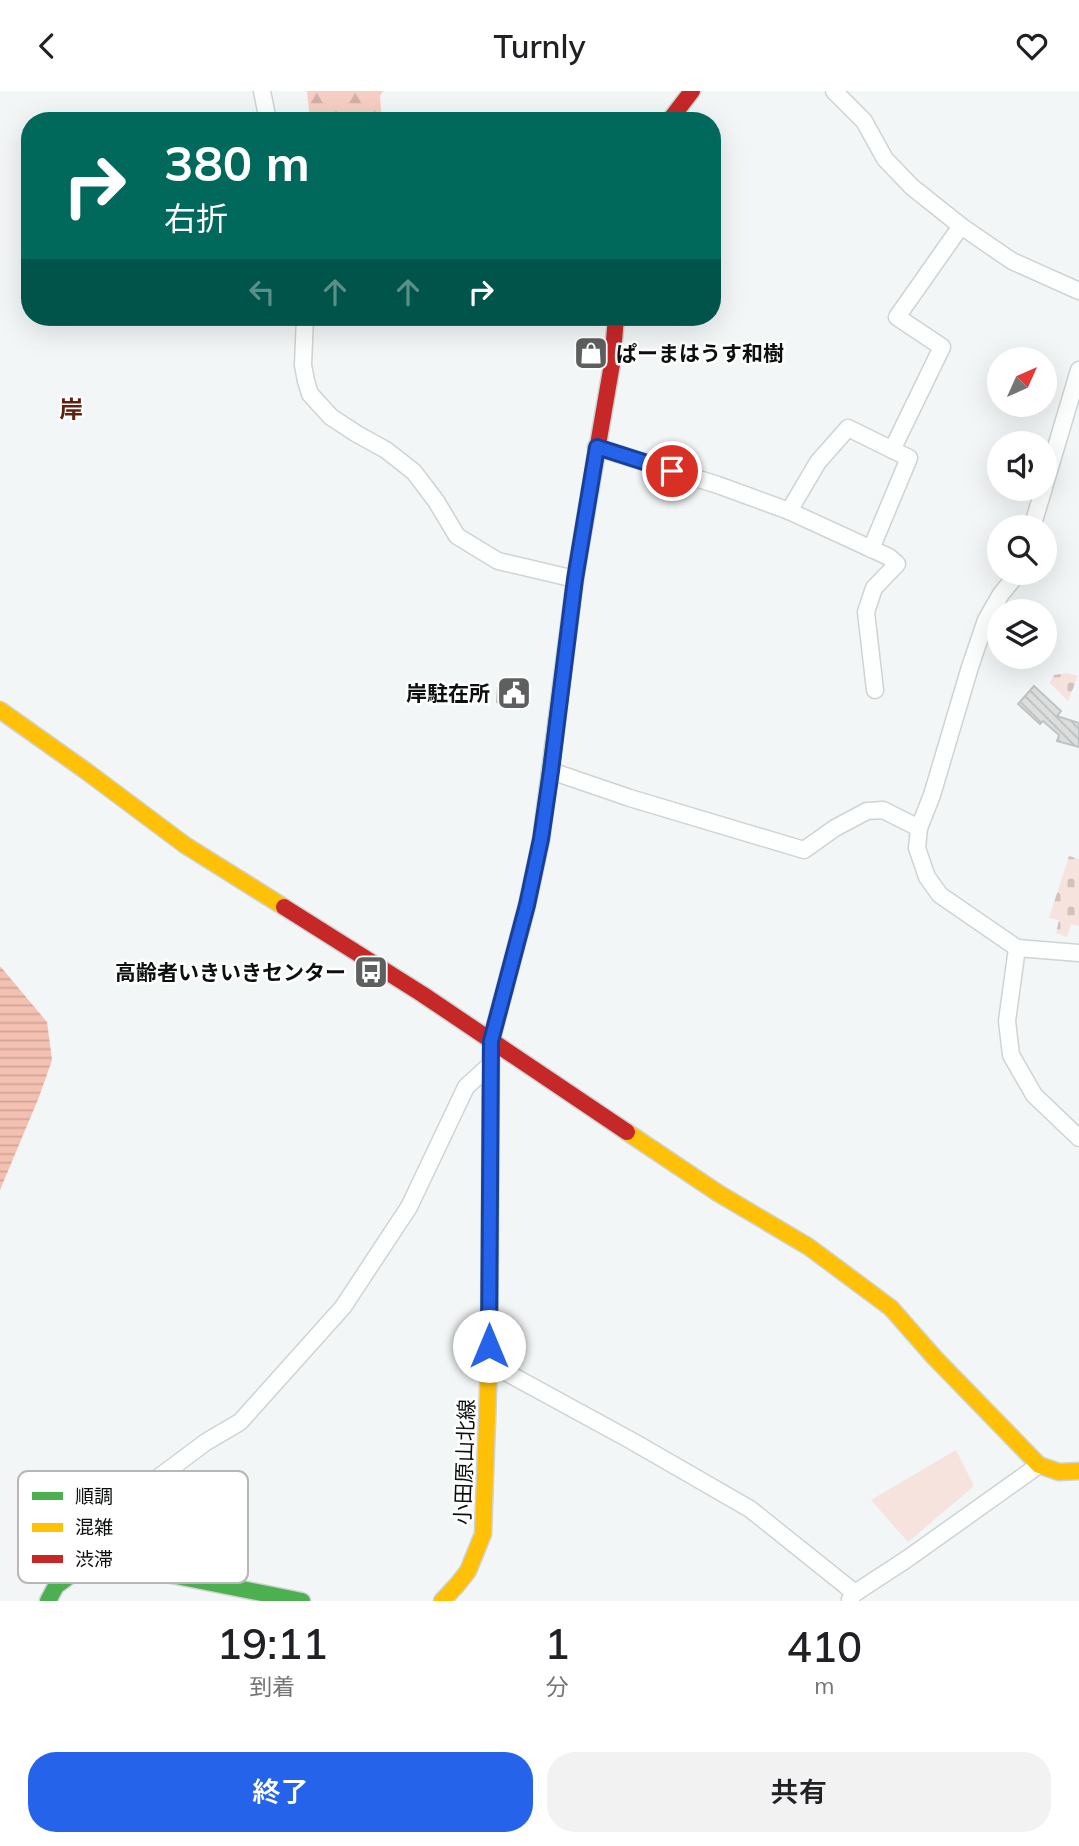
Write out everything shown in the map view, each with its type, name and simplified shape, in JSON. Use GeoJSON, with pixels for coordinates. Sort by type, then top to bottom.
{"type":"FeatureCollection","features":[{"type":"Feature","properties":{"kind":"main road"},"geometry":{"type":"LineString","coordinates":[[676,112],[692,91]]}},
{"type":"Feature","properties":{"kind":"main road","name":"小田原山北線"},"geometry":{"type":"LineString","coordinates":[[442,1601],[458,1586],[474,1560],[483,1534],[489,1363],[491,1041],[527,905],[541,839],[575,579],[612,364],[615,326]]}},
{"type":"Feature","properties":{"kind":"main road"},"geometry":{"type":"LineString","coordinates":[[0,710],[185,845],[411,988],[718,1193],[808,1247],[891,1308],[934,1357],[1039,1465],[1052,1471],[1079,1471]]}},
{"type":"Feature","properties":{"kind":"main road"},"geometry":{"type":"LineString","coordinates":[[48,1601],[60,1583]]}},
{"type":"Feature","properties":{"kind":"main road"},"geometry":{"type":"LineString","coordinates":[[212,1583],[302,1601]]}},
{"type":"Feature","properties":{"kind":"street"},"geometry":{"type":"LineString","coordinates":[[262,91],[266,112]]}},
{"type":"Feature","properties":{"kind":"street"},"geometry":{"type":"LineString","coordinates":[[834,91],[864,121],[885,159],[912,187],[961,226],[1012,261],[1079,291]]}},
{"type":"Feature","properties":{"kind":"street"},"geometry":{"type":"LineString","coordinates":[[892,450],[942,347],[897,317],[961,226]]}},
{"type":"Feature","properties":{"kind":"street"},"geometry":{"type":"LineString","coordinates":[[305,326],[303,365],[310,394],[331,417],[386,450],[414,472],[457,536],[498,561],[575,579]]}},
{"type":"Feature","properties":{"kind":"street"},"geometry":{"type":"LineString","coordinates":[[1057,443],[1079,370]]}},
{"type":"Feature","properties":{"kind":"street"},"geometry":{"type":"LineString","coordinates":[[789,512],[818,462],[848,428],[909,459],[871,549]]}},
{"type":"Feature","properties":{"kind":"street"},"geometry":{"type":"LineString","coordinates":[[597,447],[718,485],[789,512],[889,557],[897,564],[874,587],[866,612],[876,690]]}},
{"type":"Feature","properties":{"kind":"street"},"geometry":{"type":"LineString","coordinates":[[1008,585],[986,620],[932,795],[919,828],[917,848],[927,877],[940,895],[1017,948],[1079,953]]}},
{"type":"Feature","properties":{"kind":"street"},"geometry":{"type":"LineString","coordinates":[[551,771],[629,798],[804,850],[835,828],[867,811],[883,810],[919,828]]}},
{"type":"Feature","properties":{"kind":"street"},"geometry":{"type":"LineString","coordinates":[[1017,948],[1007,1021],[1011,1055],[1034,1095],[1079,1139]]}},
{"type":"Feature","properties":{"kind":"street"},"geometry":{"type":"LineString","coordinates":[[167,1471],[206,1442],[240,1422],[342,1307],[409,1207],[466,1087],[490,1065]]}},
{"type":"Feature","properties":{"kind":"street"},"geometry":{"type":"LineString","coordinates":[[489,1363],[750,1509],[852,1597],[1039,1465]]}},
{"type":"Feature","properties":{"kind":"green space"},"geometry":{"type":"Polygon","coordinates":[[[307,91],[383,91],[380,96],[381,112],[309,112],[307,91]]]}},
{"type":"Feature","properties":{"kind":"green space"},"geometry":{"type":"Polygon","coordinates":[[[1067,673],[1078,676],[1068,701],[1050,683],[1054,675],[1067,673]]]}},
{"type":"Feature","properties":{"kind":"green space"},"geometry":{"type":"Polygon","coordinates":[[[1069,856],[1079,859],[1079,926],[1071,924],[1067,937],[1056,933],[1059,920],[1049,918],[1069,856]]]}},
{"type":"Feature","properties":{"kind":"green space"},"geometry":{"type":"Polygon","coordinates":[[[956,1450],[974,1486],[908,1542],[871,1500],[956,1450]]]}},
{"type":"Feature","properties":{"kind":"shaded area"},"geometry":{"type":"Polygon","coordinates":[[[0,966],[47,1022],[52,1060],[0,1190],[0,966]]]}},
{"type":"Feature","properties":{"kind":"building"},"geometry":{"type":"Polygon","coordinates":[[[1034,686],[1061,711],[1057,716],[1079,723],[1079,747],[1057,741],[1059,735],[1043,721],[1040,724],[1018,704],[1034,686]]]}},
{"type":"Feature","properties":{"kind":"building","name":"岸駐在所"},"geometry":{"type":"Polygon","coordinates":[[[498,688],[522,689],[521,704],[497,702],[498,688]]]}},
{"type":"Feature","properties":{"kind":"traffic: fast"},"geometry":{"type":"LineString","coordinates":[[493,1033],[527,905],[541,840],[575,579],[590,491]]}},
{"type":"Feature","properties":{"kind":"traffic: fast"},"geometry":{"type":"LineString","coordinates":[[48,1601],[60,1583]]}},
{"type":"Feature","properties":{"kind":"traffic: fast"},"geometry":{"type":"LineString","coordinates":[[212,1583],[302,1601]]}},
{"type":"Feature","properties":{"kind":"traffic: slow"},"geometry":{"type":"LineString","coordinates":[[0,710],[185,845],[284,907]]}},
{"type":"Feature","properties":{"kind":"traffic: slow"},"geometry":{"type":"LineString","coordinates":[[442,1601],[468,1571],[483,1534],[489,1363],[493,1033]]}},
{"type":"Feature","properties":{"kind":"traffic: slow"},"geometry":{"type":"LineString","coordinates":[[627,1132],[718,1193],[809,1247],[891,1308],[934,1357],[1039,1465],[1059,1472],[1079,1471]]}},
{"type":"Feature","properties":{"kind":"traffic: jam"},"geometry":{"type":"LineString","coordinates":[[676,112],[692,91]]}},
{"type":"Feature","properties":{"kind":"traffic: jam"},"geometry":{"type":"LineString","coordinates":[[590,491],[612,364],[615,326]]}},
{"type":"Feature","properties":{"kind":"traffic: jam"},"geometry":{"type":"LineString","coordinates":[[284,907],[422,994],[627,1132]]}},
{"type":"Feature","properties":{"kind":"place","name":"ぱーまはうす和樹"},"geometry":{"type":"Point","coordinates":[591,353]}},
{"type":"Feature","properties":{"kind":"place","name":"岸駐在所"},"geometry":{"type":"Point","coordinates":[514,693]}},
{"type":"Feature","properties":{"kind":"place","name":"高齢者いきいきセンター"},"geometry":{"type":"Point","coordinates":[371,972]}},
{"type":"Feature","properties":{"kind":"district","name":"岸"},"geometry":{"type":"Point","coordinates":[71,409]}},
{"type":"Feature","properties":{"kind":"route"},"geometry":{"type":"LineString","coordinates":[[489,1346],[491,1041],[527,905],[541,839],[575,579],[597,447],[672,471]]}}]}
